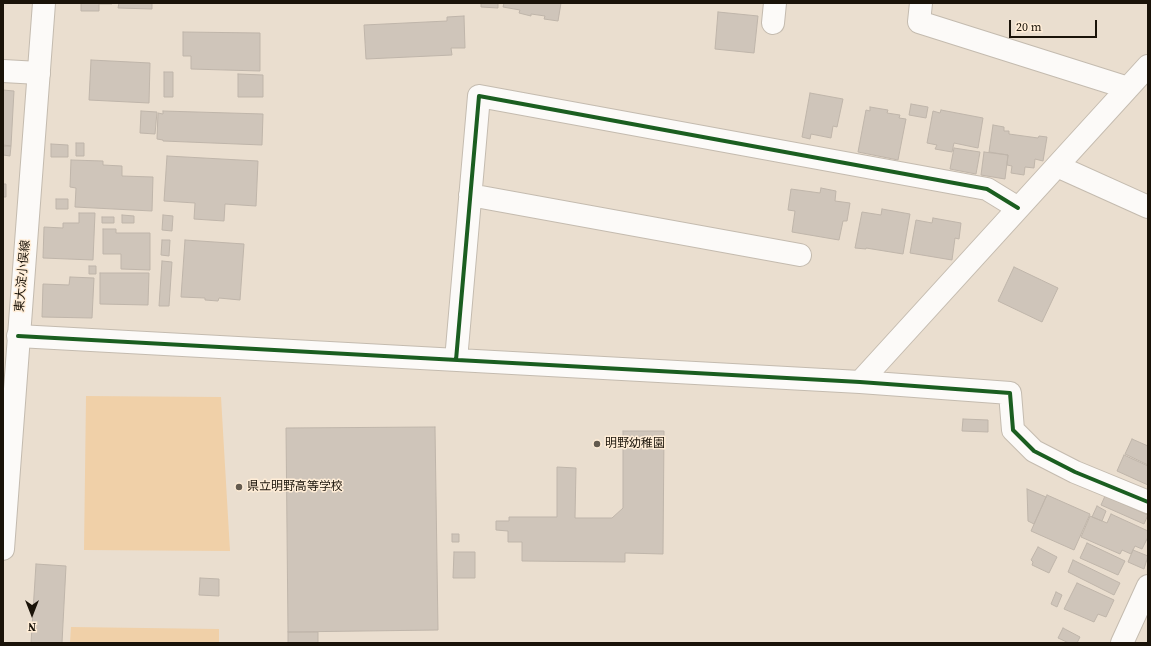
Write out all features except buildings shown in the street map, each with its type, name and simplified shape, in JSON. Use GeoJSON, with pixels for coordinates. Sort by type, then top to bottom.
{"type":"FeatureCollection","features":[{"type":"Feature","properties":{"kind":"street","name":"東大淀小俣線"},"geometry":{"type":"LineString","coordinates":[[3,548],[44,3]]}},
{"type":"Feature","properties":{"kind":"street"},"geometry":{"type":"LineString","coordinates":[[921,3],[919,22],[1128,88]]}},
{"type":"Feature","properties":{"kind":"street"},"geometry":{"type":"LineString","coordinates":[[860,382],[1148,66]]}},
{"type":"Feature","properties":{"kind":"street"},"geometry":{"type":"LineString","coordinates":[[3,71],[39,72]]}},
{"type":"Feature","properties":{"kind":"street"},"geometry":{"type":"LineString","coordinates":[[456,360],[479,96],[986,189],[1018,208]]}},
{"type":"Feature","properties":{"kind":"street"},"geometry":{"type":"LineString","coordinates":[[1057,166],[1148,207]]}},
{"type":"Feature","properties":{"kind":"street"},"geometry":{"type":"LineString","coordinates":[[470,195],[800,255]]}},
{"type":"Feature","properties":{"kind":"street"},"geometry":{"type":"LineString","coordinates":[[18,336],[860,382],[1010,393],[1013,430],[1034,451],[1075,472],[1148,502]]}},
{"type":"Feature","properties":{"kind":"street"},"geometry":{"type":"LineString","coordinates":[[1122,643],[1148,586]]}},
{"type":"Feature","properties":{"kind":"shaded area"},"geometry":{"type":"Polygon","coordinates":[[[86,396],[221,397],[230,551],[84,550],[86,396]]]}},
{"type":"Feature","properties":{"kind":"shaded area"},"geometry":{"type":"Polygon","coordinates":[[[71,627],[219,629],[219,643],[70,643],[71,627]]]}},
{"type":"Feature","properties":{"kind":"cycle path"},"geometry":{"type":"LineString","coordinates":[[456,360],[479,96],[987,189],[1018,208]]}},
{"type":"Feature","properties":{"kind":"cycle path"},"geometry":{"type":"LineString","coordinates":[[18,336],[860,382],[1010,393],[1013,430],[1034,451],[1075,472],[1148,502]]}},
{"type":"Feature","properties":{"kind":"place","name":"明野幼稚園"},"geometry":{"type":"Point","coordinates":[597,444]}},
{"type":"Feature","properties":{"kind":"place","name":"県立明野高等学校"},"geometry":{"type":"Point","coordinates":[239,487]}}]}
